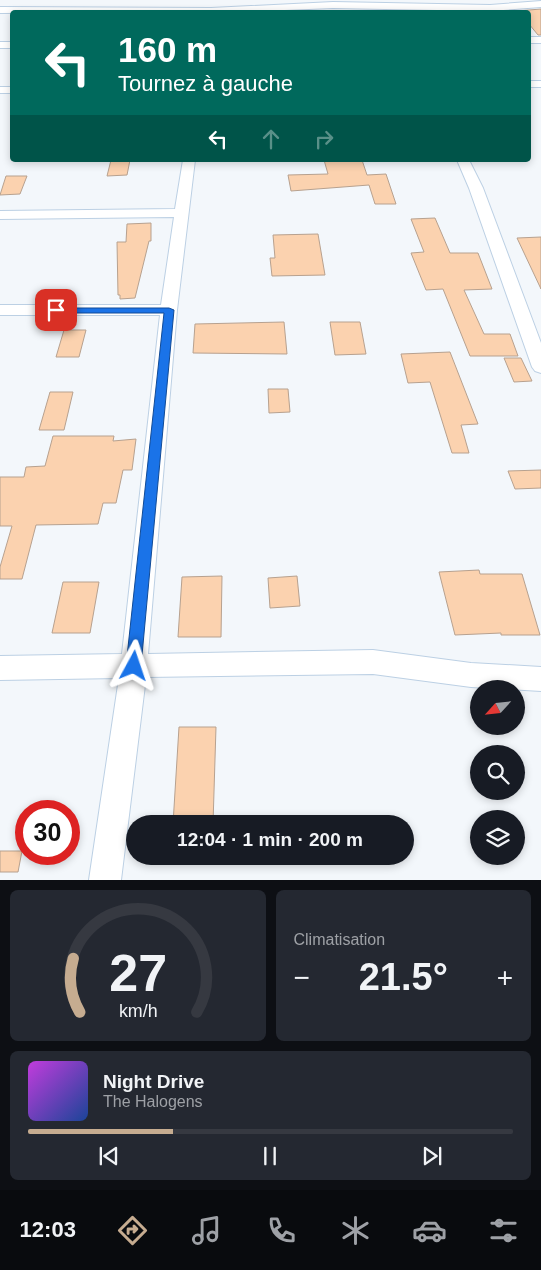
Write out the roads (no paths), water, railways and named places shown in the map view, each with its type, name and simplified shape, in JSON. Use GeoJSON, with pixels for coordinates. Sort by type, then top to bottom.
{"type":"FeatureCollection","features":[{"type":"Feature","properties":{"kind":"street"},"geometry":{"type":"LineString","coordinates":[[246,10],[334,5],[490,8],[541,4]]}},
{"type":"Feature","properties":{"kind":"street"},"geometry":{"type":"LineString","coordinates":[[105,880],[134,666],[169,310],[189,162]]}},
{"type":"Feature","properties":{"kind":"street"},"geometry":{"type":"LineString","coordinates":[[464,162],[476,188],[541,367]]}},
{"type":"Feature","properties":{"kind":"street"},"geometry":{"type":"LineString","coordinates":[[0,215],[182,213]]}},
{"type":"Feature","properties":{"kind":"street"},"geometry":{"type":"LineString","coordinates":[[0,310],[169,310]]}},
{"type":"Feature","properties":{"kind":"street"},"geometry":{"type":"LineString","coordinates":[[0,668],[373,662],[430,668],[471,675],[541,679]]}}]}
